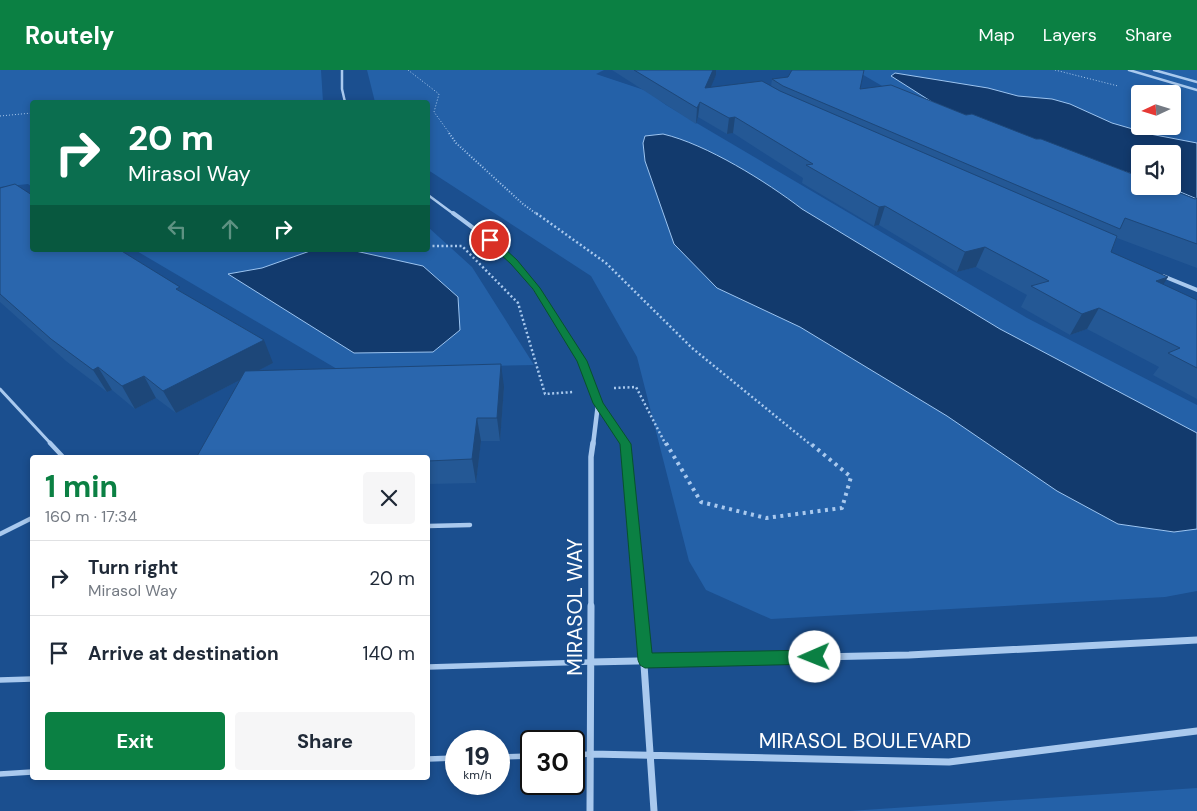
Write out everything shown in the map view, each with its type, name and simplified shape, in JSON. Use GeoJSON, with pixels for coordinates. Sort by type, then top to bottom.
{"type":"FeatureCollection","features":[{"type":"Feature","properties":{"kind":"street"},"geometry":{"type":"LineString","coordinates":[[342,70],[342,89],[345,100]]}},
{"type":"Feature","properties":{"kind":"street"},"geometry":{"type":"LineString","coordinates":[[1128,70],[1197,90]]}},
{"type":"Feature","properties":{"kind":"street"},"geometry":{"type":"LineString","coordinates":[[1154,70],[1197,82]]}},
{"type":"Feature","properties":{"kind":"street","name":"MIRASOL WAY"},"geometry":{"type":"LineString","coordinates":[[430,195],[490,240],[514,262],[536,288],[582,361],[598,403],[626,444],[645,660],[654,811]]}},
{"type":"Feature","properties":{"kind":"street"},"geometry":{"type":"LineString","coordinates":[[1162,276],[1197,290]]}},
{"type":"Feature","properties":{"kind":"street","name":"MIRASOL WAY"},"geometry":{"type":"LineString","coordinates":[[590,811],[590,457],[598,403]]}},
{"type":"Feature","properties":{"kind":"street"},"geometry":{"type":"LineString","coordinates":[[591,662],[909,655],[1197,640]]}},
{"type":"Feature","properties":{"kind":"street","name":"MIRASOL BOULEVARD"},"geometry":{"type":"LineString","coordinates":[[591,754],[949,762],[1197,731]]}},
{"type":"Feature","properties":{"kind":"lane"},"geometry":{"type":"LineString","coordinates":[[0,389],[61,455]]}},
{"type":"Feature","properties":{"kind":"lane"},"geometry":{"type":"LineString","coordinates":[[0,534],[30,519]]}},
{"type":"Feature","properties":{"kind":"lane"},"geometry":{"type":"LineString","coordinates":[[430,526],[470,525]]}},
{"type":"Feature","properties":{"kind":"lane"},"geometry":{"type":"LineString","coordinates":[[430,667],[591,662]]}},
{"type":"Feature","properties":{"kind":"lane"},"geometry":{"type":"LineString","coordinates":[[0,680],[30,679]]}},
{"type":"Feature","properties":{"kind":"lane"},"geometry":{"type":"LineString","coordinates":[[585,754],[591,754]]}},
{"type":"Feature","properties":{"kind":"lane"},"geometry":{"type":"LineString","coordinates":[[430,759],[445,758]]}},
{"type":"Feature","properties":{"kind":"lane"},"geometry":{"type":"LineString","coordinates":[[0,774],[30,772]]}},
{"type":"Feature","properties":{"kind":"path"},"geometry":{"type":"LineString","coordinates":[[408,70],[439,94],[434,112],[456,143],[524,204],[606,263],[692,348],[851,477],[842,508],[766,518],[701,502],[654,424],[636,387],[545,394],[518,303],[462,246],[430,246]]}},
{"type":"Feature","properties":{"kind":"path"},"geometry":{"type":"LineString","coordinates":[[1055,70],[1120,86]]}},
{"type":"Feature","properties":{"kind":"path"},"geometry":{"type":"LineString","coordinates":[[0,116],[30,113]]}},
{"type":"Feature","properties":{"kind":"shaded area"},"geometry":{"type":"Polygon","coordinates":[[[0,70],[321,70],[323,100],[30,100],[30,186],[28,184],[0,187],[0,70]]]}},
{"type":"Feature","properties":{"kind":"shaded area"},"geometry":{"type":"Polygon","coordinates":[[[367,70],[604,70],[596,74],[647,91],[666,105],[1027,318],[1197,405],[1197,591],[1165,597],[771,619],[706,590],[689,561],[637,357],[591,276],[430,171],[430,100],[374,100],[367,70]]]}},
{"type":"Feature","properties":{"kind":"shaded area"},"geometry":{"type":"Polygon","coordinates":[[[837,70],[1197,70],[1197,213],[1148,195],[1181,195],[1181,145],[1131,145],[1131,189],[930,114],[860,73],[837,70]]]}},
{"type":"Feature","properties":{"kind":"shaded area"},"geometry":{"type":"Polygon","coordinates":[[[895,73],[988,88],[1018,96],[1052,99],[1070,104],[1112,123],[1131,128],[1131,135],[1155,135],[1197,143],[1197,199],[1181,192],[1181,145],[1131,145],[1131,174],[963,115],[932,102],[891,76],[895,73]]]}},
{"type":"Feature","properties":{"kind":"shaded area"},"geometry":{"type":"Polygon","coordinates":[[[663,134],[698,146],[736,165],[772,187],[802,209],[1000,329],[1197,433],[1197,529],[1174,532],[1118,524],[1057,491],[947,416],[800,327],[717,288],[674,244],[645,161],[643,143],[645,136],[663,134]]]}},
{"type":"Feature","properties":{"kind":"shaded area"},"geometry":{"type":"Polygon","coordinates":[[[430,229],[472,267],[534,365],[337,369],[138,252],[430,252],[430,229]]]}},
{"type":"Feature","properties":{"kind":"shaded area"},"geometry":{"type":"Polygon","coordinates":[[[307,252],[360,252],[423,266],[458,297],[460,330],[433,352],[354,353],[228,274],[262,268],[307,252]]]}},
{"type":"Feature","properties":{"kind":"shaded area"},"geometry":{"type":"Polygon","coordinates":[[[1197,788],[1197,811],[849,811],[1197,788]]]}},
{"type":"Feature","properties":{"kind":"building"},"geometry":{"type":"Polygon","coordinates":[[[634,70],[713,70],[705,88],[762,81],[780,91],[1117,236],[1111,252],[1168,277],[1156,281],[1197,300],[1197,368],[1168,353],[1180,348],[1099,308],[1082,314],[1031,286],[1049,281],[985,247],[965,252],[885,206],[879,207],[806,165],[813,164],[735,117],[729,118],[700,102],[697,108],[634,70]]]}},
{"type":"Feature","properties":{"kind":"building"},"geometry":{"type":"Polygon","coordinates":[[[792,70],[864,70],[860,89],[891,85],[966,115],[972,114],[1131,174],[1131,195],[1181,195],[1181,193],[1195,199],[1197,198],[1197,244],[1125,218],[1120,229],[783,86],[772,79],[788,77],[792,70]]]}},
{"type":"Feature","properties":{"kind":"building"},"geometry":{"type":"Polygon","coordinates":[[[15,184],[30,194],[30,252],[123,252],[180,287],[176,289],[264,340],[163,391],[144,376],[122,386],[98,367],[93,370],[51,339],[0,294],[0,188],[15,184]]]}},
{"type":"Feature","properties":{"kind":"building"},"geometry":{"type":"Polygon","coordinates":[[[501,364],[497,418],[477,418],[472,459],[430,461],[430,455],[198,455],[245,371],[501,364]]]}},
{"type":"Feature","properties":{"kind":"route"},"geometry":{"type":"LineString","coordinates":[[490,240],[514,262],[536,288],[556,318],[582,361],[598,403],[626,444],[645,660],[815,657]]}}]}
